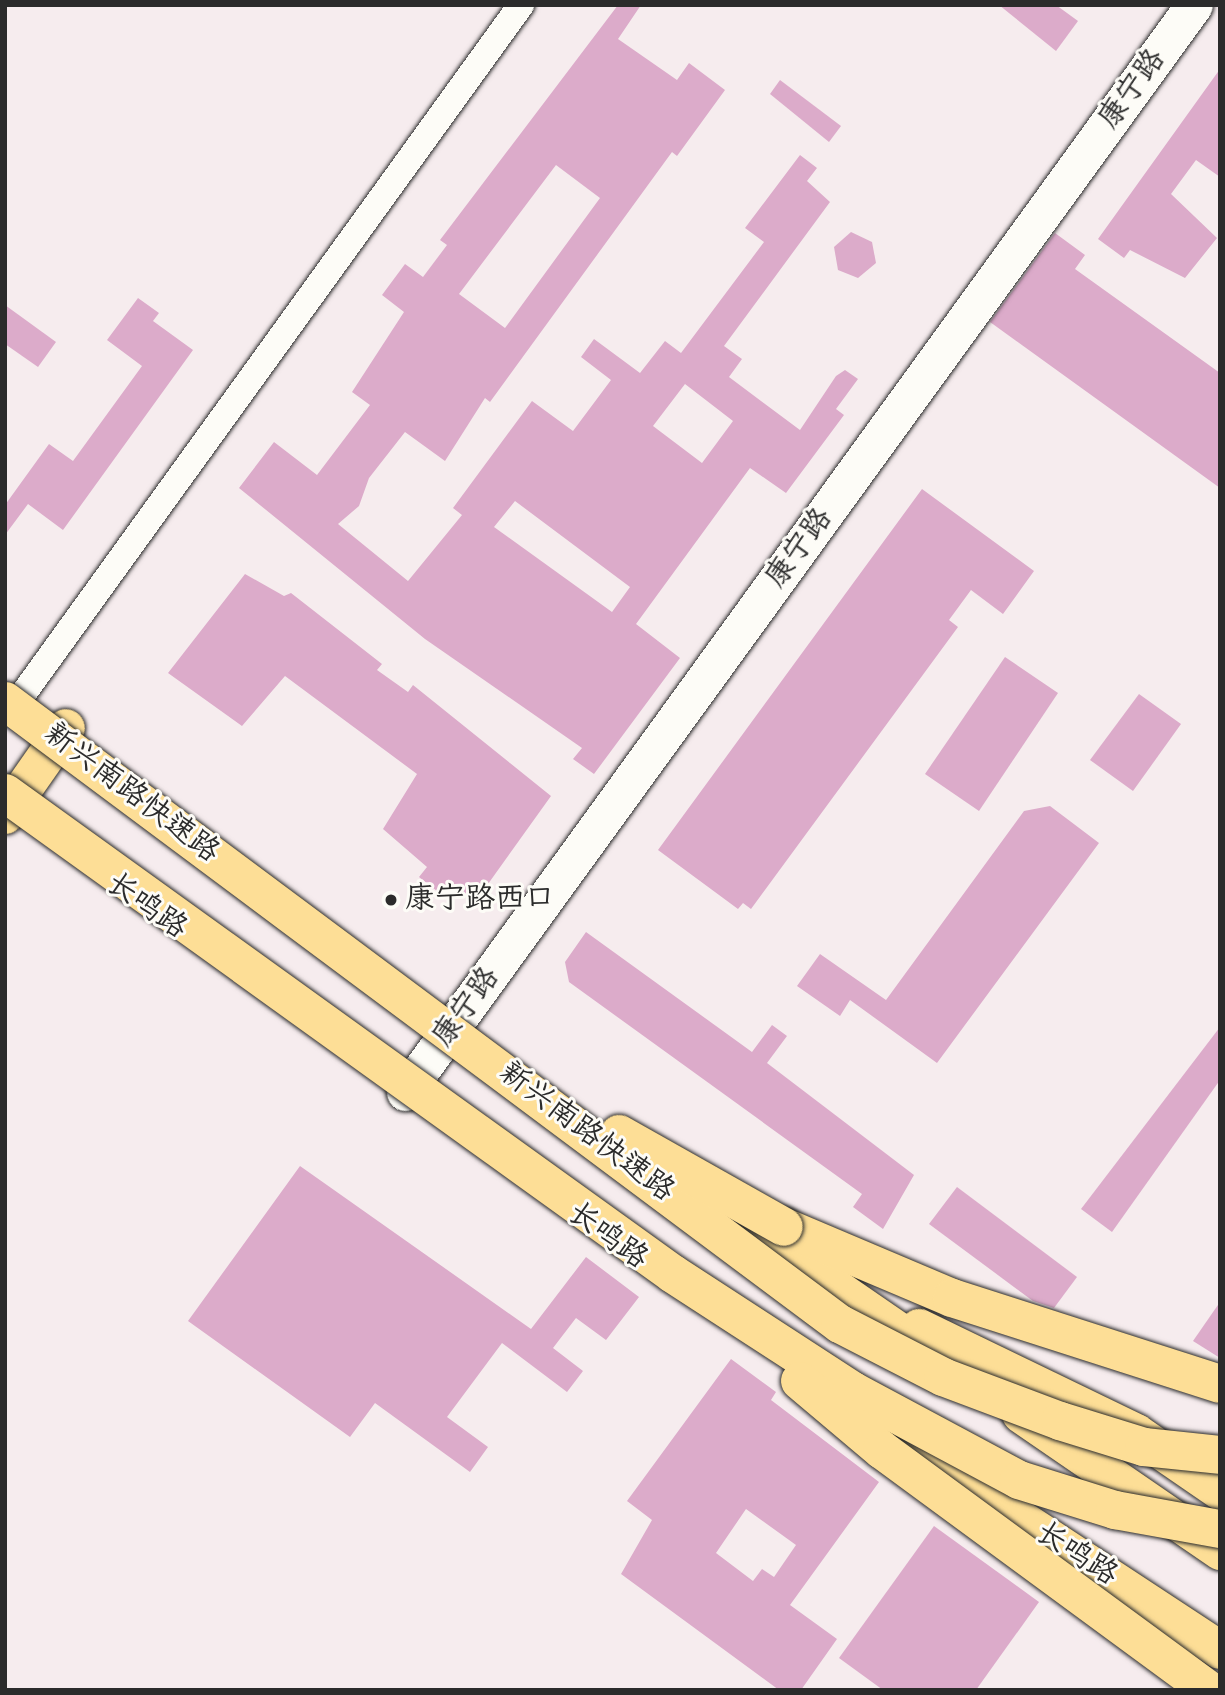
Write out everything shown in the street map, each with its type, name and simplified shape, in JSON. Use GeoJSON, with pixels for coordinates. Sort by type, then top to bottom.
{"type":"FeatureCollection","features":[{"type":"Feature","properties":{"kind":"main road"},"geometry":{"type":"LineString","coordinates":[[8,699],[66,728],[459,1019],[822,1282],[1220,1551]]}},
{"type":"Feature","properties":{"kind":"main road","name":"新兴南路快速路"},"geometry":{"type":"LineString","coordinates":[[8,699],[840,1324],[943,1377],[1060,1420],[1144,1447],[1220,1455]]}},
{"type":"Feature","properties":{"kind":"main road"},"geometry":{"type":"LineString","coordinates":[[6,806],[66,728]]}},
{"type":"Feature","properties":{"kind":"main road","name":"新兴南路快速路"},"geometry":{"type":"LineString","coordinates":[[6,806],[673,1274],[922,1433],[1019,1480],[1115,1510],[1220,1529]]}},
{"type":"Feature","properties":{"kind":"main road","name":"长鸣路"},"geometry":{"type":"LineString","coordinates":[[6,806],[758,1346],[1220,1650]]}},
{"type":"Feature","properties":{"kind":"main road"},"geometry":{"type":"LineString","coordinates":[[503,1070],[784,1227],[951,1298],[1220,1384]]}},
{"type":"Feature","properties":{"kind":"main road"},"geometry":{"type":"LineString","coordinates":[[673,1274],[882,1450],[1209,1690]]}},
{"type":"Feature","properties":{"kind":"main road"},"geometry":{"type":"LineString","coordinates":[[822,1282],[1092,1410],[1220,1491]]}},
{"type":"Feature","properties":{"kind":"street"},"geometry":{"type":"LineString","coordinates":[[8,699],[521,5]]}},
{"type":"Feature","properties":{"kind":"street","name":"康宁路"},"geometry":{"type":"LineString","coordinates":[[405,1092],[1194,5]]}},
{"type":"Feature","properties":{"kind":"building"},"geometry":{"type":"Polygon","coordinates":[[[618,5],[641,5],[618,39],[677,80],[689,63],[725,90],[677,156],[672,152],[490,402],[485,398],[445,461],[405,432],[369,478],[359,506],[338,524],[408,581],[462,515],[453,508],[532,401],[573,431],[611,380],[581,357],[594,339],[640,373],[665,341],[681,353],[764,242],[745,228],[800,155],[817,168],[807,181],[830,202],[724,346],[742,359],[729,377],[800,430],[836,376],[845,370],[858,379],[836,409],[844,415],[786,493],[750,468],[636,624],[680,658],[594,774],[573,759],[582,748],[425,639],[239,488],[274,442],[317,475],[370,405],[352,392],[404,312],[382,295],[405,264],[423,277],[447,245],[440,240],[618,5]],[[556,165],[459,294],[505,328],[600,198],[556,165]],[[685,384],[653,426],[702,463],[733,421],[685,384]],[[515,501],[494,527],[612,612],[630,587],[515,501]]]}},
{"type":"Feature","properties":{"kind":"building"},"geometry":{"type":"Polygon","coordinates":[[[999,5],[1056,5],[1078,21],[1056,51],[999,5]]]}},
{"type":"Feature","properties":{"kind":"building"},"geometry":{"type":"Polygon","coordinates":[[[1220,69],[1220,177],[1196,160],[1171,194],[1217,238],[1185,278],[1130,250],[1124,258],[1098,239],[1220,69]]]}},
{"type":"Feature","properties":{"kind":"building"},"geometry":{"type":"Polygon","coordinates":[[[780,80],[841,126],[829,142],[770,94],[780,80]]]}},
{"type":"Feature","properties":{"kind":"building"},"geometry":{"type":"Polygon","coordinates":[[[851,232],[872,242],[876,263],[858,278],[838,270],[834,247],[851,232]]]}},
{"type":"Feature","properties":{"kind":"building"},"geometry":{"type":"Polygon","coordinates":[[[1055,233],[1085,255],[1075,269],[1220,373],[1220,488],[990,322],[1055,233]]]}},
{"type":"Feature","properties":{"kind":"building"},"geometry":{"type":"Polygon","coordinates":[[[138,298],[159,313],[153,321],[193,350],[63,530],[28,504],[5,535],[5,505],[49,444],[73,461],[142,366],[107,340],[138,298]]]}},
{"type":"Feature","properties":{"kind":"building"},"geometry":{"type":"Polygon","coordinates":[[[5,305],[56,342],[38,367],[5,344],[5,305]]]}},
{"type":"Feature","properties":{"kind":"building"},"geometry":{"type":"Polygon","coordinates":[[[922,489],[1034,571],[1003,614],[971,590],[949,620],[958,627],[751,909],[743,903],[738,909],[658,850],[922,489]]]}},
{"type":"Feature","properties":{"kind":"building"},"geometry":{"type":"Polygon","coordinates":[[[245,574],[284,596],[291,593],[382,664],[377,670],[408,692],[413,685],[551,796],[483,891],[458,895],[443,884],[437,891],[419,877],[427,867],[383,829],[417,774],[285,676],[242,726],[168,673],[245,574]]]}},
{"type":"Feature","properties":{"kind":"building"},"geometry":{"type":"Polygon","coordinates":[[[1005,657],[1058,693],[979,811],[925,774],[1005,657]]]}},
{"type":"Feature","properties":{"kind":"building"},"geometry":{"type":"Polygon","coordinates":[[[1139,694],[1181,724],[1133,791],[1090,760],[1139,694]]]}},
{"type":"Feature","properties":{"kind":"building"},"geometry":{"type":"Polygon","coordinates":[[[1050,806],[1099,843],[937,1063],[850,1000],[840,1016],[797,986],[820,954],[886,1000],[1024,811],[1050,806]]]}},
{"type":"Feature","properties":{"kind":"building"},"geometry":{"type":"Polygon","coordinates":[[[586,932],[752,1052],[772,1025],[787,1036],[767,1063],[914,1175],[883,1229],[853,1207],[862,1194],[569,982],[565,962],[586,932]]]}},
{"type":"Feature","properties":{"kind":"building"},"geometry":{"type":"Polygon","coordinates":[[[1220,1027],[1220,1080],[1112,1232],[1081,1209],[1220,1027]]]}},
{"type":"Feature","properties":{"kind":"building"},"geometry":{"type":"Polygon","coordinates":[[[300,1166],[531,1329],[586,1257],[639,1297],[606,1340],[576,1318],[553,1348],[583,1371],[567,1392],[502,1343],[447,1417],[488,1447],[470,1472],[375,1403],[350,1437],[188,1321],[300,1166]]]}},
{"type":"Feature","properties":{"kind":"building"},"geometry":{"type":"Polygon","coordinates":[[[957,1187],[1077,1277],[1054,1308],[1033,1301],[929,1224],[957,1187]]]}},
{"type":"Feature","properties":{"kind":"building"},"geometry":{"type":"Polygon","coordinates":[[[1220,1302],[1220,1358],[1193,1341],[1220,1302]]]}},
{"type":"Feature","properties":{"kind":"building"},"geometry":{"type":"Polygon","coordinates":[[[731,1359],[776,1392],[771,1400],[879,1482],[790,1605],[837,1639],[801,1690],[779,1690],[621,1574],[652,1520],[627,1501],[731,1359]],[[746,1509],[716,1553],[753,1581],[762,1569],[774,1577],[796,1545],[746,1509]]]}},
{"type":"Feature","properties":{"kind":"building"},"geometry":{"type":"Polygon","coordinates":[[[934,1526],[1039,1602],[976,1690],[883,1690],[839,1658],[934,1526]]]}},
{"type":"Feature","properties":{"kind":"place","name":"康宁路西口"},"geometry":{"type":"Point","coordinates":[391,900]}}]}
